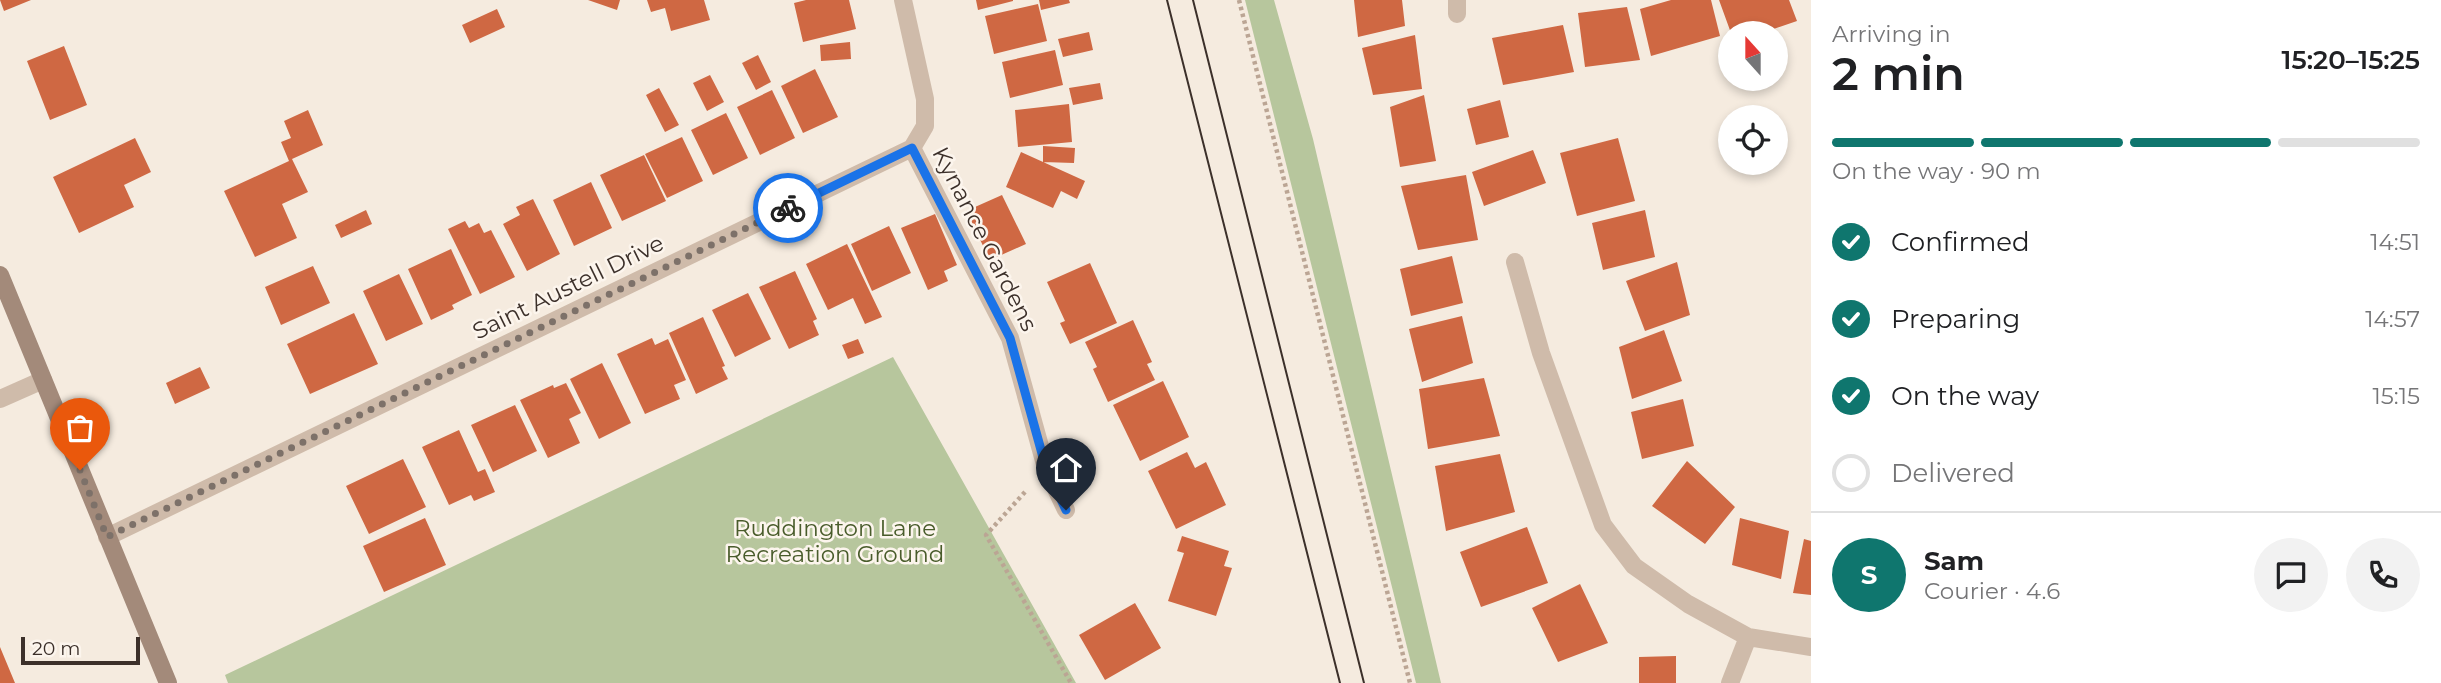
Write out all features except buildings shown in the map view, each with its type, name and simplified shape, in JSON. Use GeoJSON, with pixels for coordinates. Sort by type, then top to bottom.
{"type":"FeatureCollection","features":[{"type":"Feature","properties":{"kind":"main road"},"geometry":{"type":"LineString","coordinates":[[0,275],[168,683]]}},
{"type":"Feature","properties":{"kind":"street"},"geometry":{"type":"LineString","coordinates":[[903,0],[925,99],[925,126],[912,148]]}},
{"type":"Feature","properties":{"kind":"street","name":"Kynance Gardens"},"geometry":{"type":"LineString","coordinates":[[912,148],[1010,338],[1046,468],[1066,510]]}},
{"type":"Feature","properties":{"kind":"street","name":"Saint Austell Drive"},"geometry":{"type":"LineString","coordinates":[[107,537],[912,148]]}},
{"type":"Feature","properties":{"kind":"street"},"geometry":{"type":"LineString","coordinates":[[1515,262],[1541,353],[1604,525],[1634,566],[1688,604],[1748,638],[1811,647]]}},
{"type":"Feature","properties":{"kind":"street"},"geometry":{"type":"LineString","coordinates":[[0,399],[43,380]]}},
{"type":"Feature","properties":{"kind":"street"},"geometry":{"type":"LineString","coordinates":[[1730,683],[1748,638]]}},
{"type":"Feature","properties":{"kind":"path"},"geometry":{"type":"LineString","coordinates":[[1239,0],[1410,683]]}},
{"type":"Feature","properties":{"kind":"path"},"geometry":{"type":"LineString","coordinates":[[1046,468],[986,535],[1071,683]]}},
{"type":"Feature","properties":{"kind":"green space"},"geometry":{"type":"Polygon","coordinates":[[[1245,0],[1274,0],[1313,139],[1441,683],[1416,683],[1245,0]]]}},
{"type":"Feature","properties":{"kind":"green space","name":"Ruddington Lane Recreation Ground"},"geometry":{"type":"Polygon","coordinates":[[[893,357],[1076,683],[228,683],[225,675],[893,357]]]}},
{"type":"Feature","properties":{"kind":"tram line"},"geometry":{"type":"LineString","coordinates":[[1167,0],[1340,683]]}},
{"type":"Feature","properties":{"kind":"tram line"},"geometry":{"type":"LineString","coordinates":[[1193,0],[1364,683]]}},
{"type":"Feature","properties":{"kind":"way so far"},"geometry":{"type":"LineString","coordinates":[[80,470],[107,537],[788,208]]}},
{"type":"Feature","properties":{"kind":"route"},"geometry":{"type":"LineString","coordinates":[[788,208],[912,148],[1010,338],[1046,468],[1066,510]]}}]}
